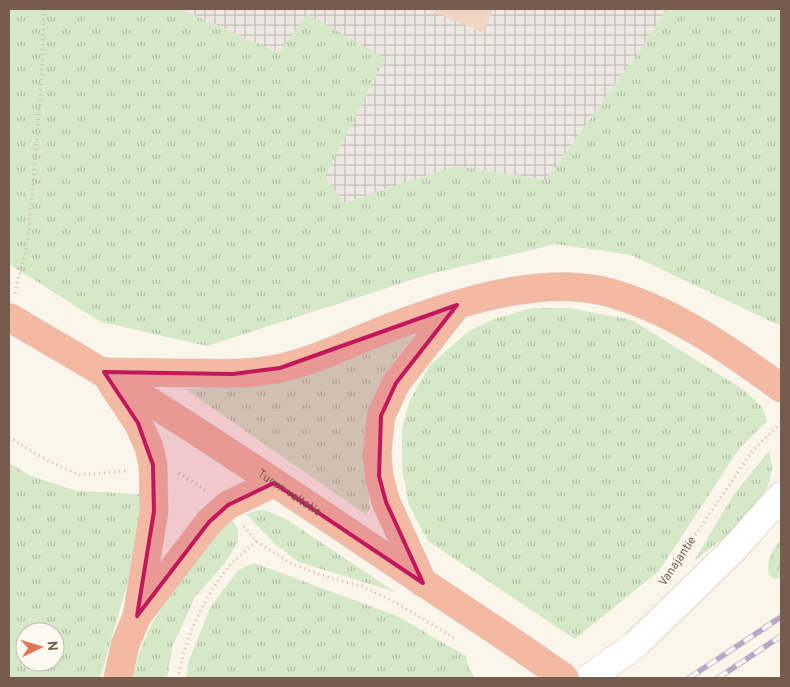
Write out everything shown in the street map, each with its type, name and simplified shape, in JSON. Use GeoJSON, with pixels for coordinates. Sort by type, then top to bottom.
{"type":"FeatureCollection","features":[{"type":"Feature","properties":{"kind":"highway"},"geometry":{"type":"LineString","coordinates":[[104,372],[233,374],[280,368],[333,351],[394,326],[457,304],[504,292],[527,289],[574,288],[602,291],[634,300],[668,314],[740,358],[781,388]]}},
{"type":"Feature","properties":{"kind":"highway"},"geometry":{"type":"LineString","coordinates":[[423,583],[386,502],[379,476],[377,453],[381,416],[396,383],[457,304]]}},
{"type":"Feature","properties":{"kind":"highway","name":"Turun valtatie"},"geometry":{"type":"LineString","coordinates":[[11,309],[34,332],[104,372],[274,482],[565,678]]}},
{"type":"Feature","properties":{"kind":"highway"},"geometry":{"type":"LineString","coordinates":[[104,372],[138,423],[149,447],[153,465],[154,511],[137,616],[125,645],[118,678]]}},
{"type":"Feature","properties":{"kind":"highway"},"geometry":{"type":"LineString","coordinates":[[137,616],[209,522],[228,504],[274,482]]}},
{"type":"Feature","properties":{"kind":"street","name":"Vanajantie"},"geometry":{"type":"LineString","coordinates":[[589,678],[634,646],[730,553],[781,496]]}},
{"type":"Feature","properties":{"kind":"path"},"geometry":{"type":"LineString","coordinates":[[11,309],[27,245],[41,81],[44,9]]}},
{"type":"Feature","properties":{"kind":"path","name":"Vanajantie"},"geometry":{"type":"LineString","coordinates":[[666,577],[753,450],[781,422]]}},
{"type":"Feature","properties":{"kind":"path"},"geometry":{"type":"LineString","coordinates":[[178,678],[189,638],[211,592],[230,565],[256,541],[290,563],[330,578],[362,586],[400,605],[459,641]]}},
{"type":"Feature","properties":{"kind":"highlighted area"},"geometry":{"type":"Polygon","coordinates":[[[457,305],[396,383],[381,416],[379,476],[386,502],[423,583],[274,483],[228,505],[209,522],[137,616],[154,511],[153,465],[138,423],[104,372],[233,374],[280,368],[457,305]]]}},
{"type":"Feature","properties":{"kind":"shaded area"},"geometry":{"type":"Polygon","coordinates":[[[181,9],[667,9],[637,54],[546,180],[456,166],[344,203],[324,177],[385,58],[279,53],[181,9]]]}},
{"type":"Feature","properties":{"kind":"green space"},"geometry":{"type":"Polygon","coordinates":[[[9,9],[181,9],[279,53],[307,14],[385,58],[325,177],[344,203],[456,166],[546,180],[637,54],[667,9],[781,9],[781,326],[631,255],[556,244],[430,274],[207,346],[101,322],[9,264],[9,9]]]}},
{"type":"Feature","properties":{"kind":"green space"},"geometry":{"type":"Polygon","coordinates":[[[532,308],[570,308],[632,320],[744,390],[762,407],[767,421],[739,449],[659,571],[575,639],[428,541],[409,505],[402,468],[402,428],[410,400],[430,365],[469,331],[494,319],[532,308]]]}},
{"type":"Feature","properties":{"kind":"green space"},"geometry":{"type":"Polygon","coordinates":[[[414,336],[396,358],[382,382],[366,467],[370,509],[365,514],[185,389],[236,386],[414,336]]]}},
{"type":"Feature","properties":{"kind":"green space"},"geometry":{"type":"Polygon","coordinates":[[[769,451],[772,467],[769,482],[763,496],[744,521],[694,561],[734,494],[769,451]]]}},
{"type":"Feature","properties":{"kind":"green space"},"geometry":{"type":"Polygon","coordinates":[[[9,463],[31,476],[77,491],[141,494],[134,561],[100,678],[9,678],[9,463]]]}},
{"type":"Feature","properties":{"kind":"green space"},"geometry":{"type":"Polygon","coordinates":[[[259,510],[267,511],[286,519],[395,592],[299,562],[276,545],[246,514],[259,510]]]}},
{"type":"Feature","properties":{"kind":"green space"},"geometry":{"type":"Polygon","coordinates":[[[228,519],[232,520],[238,529],[238,542],[226,562],[195,597],[173,645],[167,678],[133,678],[138,656],[158,614],[184,574],[228,519]]]}},
{"type":"Feature","properties":{"kind":"green space"},"geometry":{"type":"Polygon","coordinates":[[[781,539],[781,576],[777,579],[772,578],[769,574],[768,564],[772,551],[781,539]]]}},
{"type":"Feature","properties":{"kind":"green space"},"geometry":{"type":"Polygon","coordinates":[[[254,563],[397,616],[466,656],[468,666],[475,678],[186,678],[188,663],[210,608],[238,570],[254,563]]]}},
{"type":"Feature","properties":{"kind":"building"},"geometry":{"type":"Polygon","coordinates":[[[427,9],[493,9],[483,33],[427,9]]]}},
{"type":"Feature","properties":{"kind":"railway"},"geometry":{"type":"LineString","coordinates":[[689,678],[781,617]]}},
{"type":"Feature","properties":{"kind":"railway"},"geometry":{"type":"LineString","coordinates":[[718,678],[781,636]]}}]}
